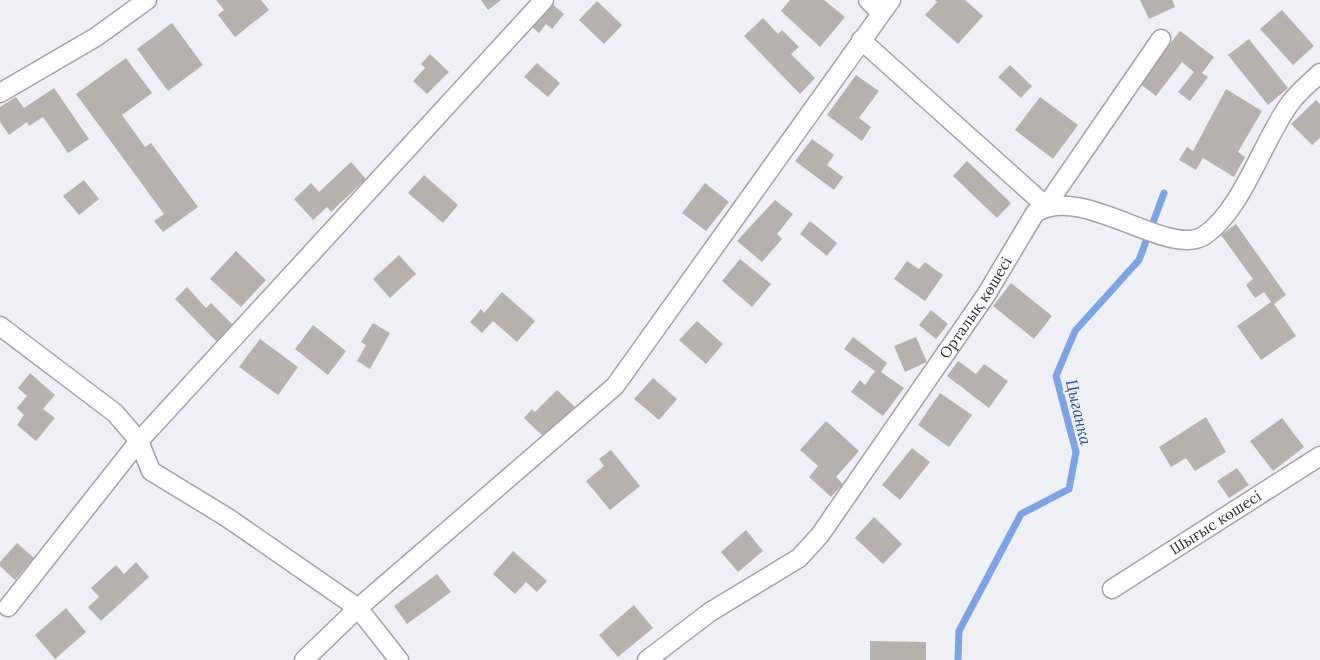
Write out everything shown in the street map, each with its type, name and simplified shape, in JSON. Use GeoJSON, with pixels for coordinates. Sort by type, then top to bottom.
{"type":"FeatureCollection","features":[{"type":"Feature","properties":{"kind":"street"},"geometry":{"type":"LineString","coordinates":[[0,93],[96,37],[147,0]]}},
{"type":"Feature","properties":{"kind":"street"},"geometry":{"type":"LineString","coordinates":[[8,607],[139,441],[544,0]]}},
{"type":"Feature","properties":{"kind":"street"},"geometry":{"type":"LineString","coordinates":[[304,660],[358,608],[615,386],[886,7],[868,0]]}},
{"type":"Feature","properties":{"kind":"street","name":"Орталық көшесі"},"geometry":{"type":"LineString","coordinates":[[646,660],[710,612],[799,558],[820,535],[986,295],[1035,213],[1046,206],[1161,39]]}},
{"type":"Feature","properties":{"kind":"street"},"geometry":{"type":"LineString","coordinates":[[861,40],[1046,206],[1070,206],[1134,224],[1180,241],[1205,235],[1227,212],[1291,102],[1320,73]]}},
{"type":"Feature","properties":{"kind":"street"},"geometry":{"type":"LineString","coordinates":[[0,326],[115,412],[139,441],[151,471],[228,518],[358,608],[399,660]]}},
{"type":"Feature","properties":{"kind":"street","name":"Шығыс көшесі"},"geometry":{"type":"LineString","coordinates":[[1112,589],[1320,456]]}},
{"type":"Feature","properties":{"kind":"building"},"geometry":{"type":"Polygon","coordinates":[[[216,0],[261,0],[269,10],[235,37],[218,15],[224,10],[216,0]]]}},
{"type":"Feature","properties":{"kind":"building"},"geometry":{"type":"Polygon","coordinates":[[[481,0],[501,0],[488,10],[481,0]]]}},
{"type":"Feature","properties":{"kind":"building"},"geometry":{"type":"Polygon","coordinates":[[[790,0],[824,0],[845,17],[820,47],[781,11],[790,0]]]}},
{"type":"Feature","properties":{"kind":"building"},"geometry":{"type":"Polygon","coordinates":[[[935,0],[965,0],[983,16],[958,44],[925,15],[937,2],[935,0]]]}},
{"type":"Feature","properties":{"kind":"building"},"geometry":{"type":"Polygon","coordinates":[[[1140,0],[1172,0],[1175,7],[1149,19],[1140,0]]]}},
{"type":"Feature","properties":{"kind":"building"},"geometry":{"type":"Polygon","coordinates":[[[597,1],[622,25],[604,44],[579,20],[597,1]]]}},
{"type":"Feature","properties":{"kind":"building"},"geometry":{"type":"Polygon","coordinates":[[[551,3],[564,14],[552,29],[546,24],[539,33],[531,26],[551,3]]]}},
{"type":"Feature","properties":{"kind":"building"},"geometry":{"type":"Polygon","coordinates":[[[1282,10],[1314,46],[1293,65],[1260,29],[1282,10]]]}},
{"type":"Feature","properties":{"kind":"building"},"geometry":{"type":"Polygon","coordinates":[[[763,18],[778,34],[782,30],[799,47],[791,54],[815,78],[800,94],[744,36],[763,18]]]}},
{"type":"Feature","properties":{"kind":"building"},"geometry":{"type":"Polygon","coordinates":[[[172,23],[203,65],[168,91],[137,49],[172,23]]]}},
{"type":"Feature","properties":{"kind":"building"},"geometry":{"type":"Polygon","coordinates":[[[1180,31],[1214,57],[1202,73],[1208,77],[1190,101],[1178,92],[1194,72],[1182,62],[1156,96],[1139,83],[1180,31]]]}},
{"type":"Feature","properties":{"kind":"building"},"geometry":{"type":"Polygon","coordinates":[[[1249,39],[1288,88],[1268,105],[1228,55],[1249,39]]]}},
{"type":"Feature","properties":{"kind":"building"},"geometry":{"type":"Polygon","coordinates":[[[430,54],[449,72],[427,94],[413,81],[425,68],[421,64],[430,54]]]}},
{"type":"Feature","properties":{"kind":"building"},"geometry":{"type":"Polygon","coordinates":[[[126,58],[152,93],[122,115],[145,147],[151,143],[198,207],[163,232],[154,221],[164,214],[76,94],[126,58]]]}},
{"type":"Feature","properties":{"kind":"building"},"geometry":{"type":"Polygon","coordinates":[[[537,63],[560,83],[548,97],[524,77],[537,63]]]}},
{"type":"Feature","properties":{"kind":"building"},"geometry":{"type":"Polygon","coordinates":[[[1010,65],[1032,86],[1021,98],[998,77],[1010,65]]]}},
{"type":"Feature","properties":{"kind":"building"},"geometry":{"type":"Polygon","coordinates":[[[856,75],[879,91],[859,118],[871,127],[862,141],[827,115],[856,75]]]}},
{"type":"Feature","properties":{"kind":"building"},"geometry":{"type":"Polygon","coordinates":[[[54,88],[89,139],[68,153],[43,117],[29,126],[27,122],[9,135],[0,122],[0,107],[16,97],[24,108],[54,88]]]}},
{"type":"Feature","properties":{"kind":"building"},"geometry":{"type":"Polygon","coordinates":[[[1226,89],[1262,111],[1238,152],[1245,157],[1234,177],[1203,158],[1196,170],[1179,160],[1187,147],[1193,151],[1226,89]]]}},
{"type":"Feature","properties":{"kind":"building"},"geometry":{"type":"Polygon","coordinates":[[[1040,97],[1078,125],[1053,159],[1015,130],[1040,97]]]}},
{"type":"Feature","properties":{"kind":"building"},"geometry":{"type":"Polygon","coordinates":[[[1316,100],[1320,104],[1320,138],[1312,145],[1291,124],[1316,100]]]}},
{"type":"Feature","properties":{"kind":"building"},"geometry":{"type":"Polygon","coordinates":[[[812,139],[834,155],[827,165],[843,177],[834,190],[795,161],[812,139]]]}},
{"type":"Feature","properties":{"kind":"building"},"geometry":{"type":"Polygon","coordinates":[[[967,161],[1011,203],[997,218],[953,176],[967,161]]]}},
{"type":"Feature","properties":{"kind":"building"},"geometry":{"type":"Polygon","coordinates":[[[351,162],[366,179],[331,212],[327,207],[313,220],[294,199],[311,183],[319,192],[351,162]]]}},
{"type":"Feature","properties":{"kind":"building"},"geometry":{"type":"Polygon","coordinates":[[[424,175],[458,205],[443,223],[408,193],[424,175]]]}},
{"type":"Feature","properties":{"kind":"building"},"geometry":{"type":"Polygon","coordinates":[[[84,180],[99,199],[79,215],[63,196],[84,180]]]}},
{"type":"Feature","properties":{"kind":"building"},"geometry":{"type":"Polygon","coordinates":[[[705,183],[729,202],[706,231],[682,213],[705,183]]]}},
{"type":"Feature","properties":{"kind":"building"},"geometry":{"type":"Polygon","coordinates":[[[775,200],[793,214],[777,234],[782,239],[762,262],[737,241],[775,200]]]}},
{"type":"Feature","properties":{"kind":"building"},"geometry":{"type":"Polygon","coordinates":[[[810,221],[837,243],[827,256],[800,234],[810,221]]]}},
{"type":"Feature","properties":{"kind":"building"},"geometry":{"type":"Polygon","coordinates":[[[1236,224],[1286,295],[1274,304],[1296,336],[1261,360],[1237,326],[1271,302],[1264,292],[1255,298],[1246,285],[1253,279],[1221,235],[1236,224]]]}},
{"type":"Feature","properties":{"kind":"building"},"geometry":{"type":"Polygon","coordinates":[[[236,251],[266,280],[241,307],[210,279],[236,251]]]}},
{"type":"Feature","properties":{"kind":"building"},"geometry":{"type":"Polygon","coordinates":[[[399,255],[416,274],[390,298],[373,279],[399,255]]]}},
{"type":"Feature","properties":{"kind":"building"},"geometry":{"type":"Polygon","coordinates":[[[740,259],[771,284],[752,307],[722,281],[740,259]]]}},
{"type":"Feature","properties":{"kind":"building"},"geometry":{"type":"Polygon","coordinates":[[[907,261],[919,269],[925,262],[943,275],[925,301],[894,279],[907,261]]]}},
{"type":"Feature","properties":{"kind":"building"},"geometry":{"type":"Polygon","coordinates":[[[1011,283],[1052,316],[1034,339],[993,306],[1011,283]]]}},
{"type":"Feature","properties":{"kind":"building"},"geometry":{"type":"Polygon","coordinates":[[[187,287],[206,308],[211,303],[235,327],[218,343],[175,299],[187,287]]]}},
{"type":"Feature","properties":{"kind":"building"},"geometry":{"type":"Polygon","coordinates":[[[502,292],[535,321],[517,342],[493,321],[482,333],[470,322],[481,309],[484,313],[502,292]]]}},
{"type":"Feature","properties":{"kind":"building"},"geometry":{"type":"Polygon","coordinates":[[[931,310],[948,324],[936,339],[919,325],[931,310]]]}},
{"type":"Feature","properties":{"kind":"building"},"geometry":{"type":"Polygon","coordinates":[[[697,321],[723,344],[706,364],[679,340],[697,321]]]}},
{"type":"Feature","properties":{"kind":"building"},"geometry":{"type":"Polygon","coordinates":[[[373,323],[390,333],[370,369],[357,361],[366,345],[361,342],[373,323]]]}},
{"type":"Feature","properties":{"kind":"building"},"geometry":{"type":"Polygon","coordinates":[[[313,325],[346,351],[328,375],[295,349],[313,325]]]}},
{"type":"Feature","properties":{"kind":"building"},"geometry":{"type":"Polygon","coordinates":[[[853,337],[887,363],[881,372],[904,388],[883,416],[851,392],[860,380],[865,385],[875,371],[844,349],[853,337]]]}},
{"type":"Feature","properties":{"kind":"building"},"geometry":{"type":"Polygon","coordinates":[[[916,337],[927,362],[905,372],[894,346],[916,337]]]}},
{"type":"Feature","properties":{"kind":"building"},"geometry":{"type":"Polygon","coordinates":[[[260,339],[298,367],[278,395],[239,367],[260,339]]]}},
{"type":"Feature","properties":{"kind":"building"},"geometry":{"type":"Polygon","coordinates":[[[958,361],[976,374],[984,364],[1008,381],[989,408],[947,376],[958,361]]]}},
{"type":"Feature","properties":{"kind":"building"},"geometry":{"type":"Polygon","coordinates":[[[30,373],[55,395],[43,409],[55,418],[36,441],[17,425],[24,415],[17,408],[27,396],[18,388],[30,373]]]}},
{"type":"Feature","properties":{"kind":"building"},"geometry":{"type":"Polygon","coordinates":[[[653,378],[677,399],[659,420],[634,399],[653,378]]]}},
{"type":"Feature","properties":{"kind":"building"},"geometry":{"type":"Polygon","coordinates":[[[557,390],[575,407],[545,438],[524,418],[532,409],[535,412],[557,390]]]}},
{"type":"Feature","properties":{"kind":"building"},"geometry":{"type":"Polygon","coordinates":[[[940,393],[972,415],[949,447],[918,425],[940,393]]]}},
{"type":"Feature","properties":{"kind":"building"},"geometry":{"type":"Polygon","coordinates":[[[1206,417],[1226,452],[1195,471],[1186,458],[1171,467],[1159,447],[1206,417]]]}},
{"type":"Feature","properties":{"kind":"building"},"geometry":{"type":"Polygon","coordinates":[[[1282,418],[1304,447],[1273,471],[1250,441],[1282,418]]]}},
{"type":"Feature","properties":{"kind":"building"},"geometry":{"type":"Polygon","coordinates":[[[826,421],[859,451],[836,477],[843,484],[831,497],[809,477],[818,466],[800,450],[826,421]]]}},
{"type":"Feature","properties":{"kind":"building"},"geometry":{"type":"Polygon","coordinates":[[[912,448],[930,462],[900,500],[882,485],[912,448]]]}},
{"type":"Feature","properties":{"kind":"building"},"geometry":{"type":"Polygon","coordinates":[[[611,450],[640,486],[610,510],[586,481],[604,466],[599,459],[611,450]]]}},
{"type":"Feature","properties":{"kind":"building"},"geometry":{"type":"Polygon","coordinates":[[[1237,468],[1249,485],[1229,498],[1217,481],[1237,468]]]}},
{"type":"Feature","properties":{"kind":"building"},"geometry":{"type":"Polygon","coordinates":[[[874,517],[902,544],[883,564],[855,538],[874,517]]]}},
{"type":"Feature","properties":{"kind":"building"},"geometry":{"type":"Polygon","coordinates":[[[746,530],[763,551],[738,572],[721,552],[746,530]]]}},
{"type":"Feature","properties":{"kind":"building"},"geometry":{"type":"Polygon","coordinates":[[[17,543],[34,558],[15,580],[0,566],[0,562],[17,543]]]}},
{"type":"Feature","properties":{"kind":"building"},"geometry":{"type":"Polygon","coordinates":[[[513,551],[547,581],[537,592],[526,582],[515,594],[493,574],[513,551]]]}},
{"type":"Feature","properties":{"kind":"building"},"geometry":{"type":"Polygon","coordinates":[[[136,562],[149,577],[101,621],[88,607],[99,597],[91,588],[116,565],[124,574],[136,562]]]}},
{"type":"Feature","properties":{"kind":"building"},"geometry":{"type":"Polygon","coordinates":[[[437,574],[451,592],[407,624],[394,606],[437,574]]]}},
{"type":"Feature","properties":{"kind":"building"},"geometry":{"type":"Polygon","coordinates":[[[634,605],[653,628],[618,657],[599,635],[634,605]]]}},
{"type":"Feature","properties":{"kind":"building"},"geometry":{"type":"Polygon","coordinates":[[[66,608],[86,632],[55,659],[35,635],[66,608]]]}},
{"type":"Feature","properties":{"kind":"building"},"geometry":{"type":"Polygon","coordinates":[[[870,641],[926,642],[926,660],[870,660],[870,641]]]}},
{"type":"Feature","properties":{"kind":"waterway","name":"Цыганка"},"geometry":{"type":"LineString","coordinates":[[958,660],[959,631],[1021,514],[1069,489],[1076,452],[1056,376],[1075,331],[1139,260],[1164,193]]}}]}
